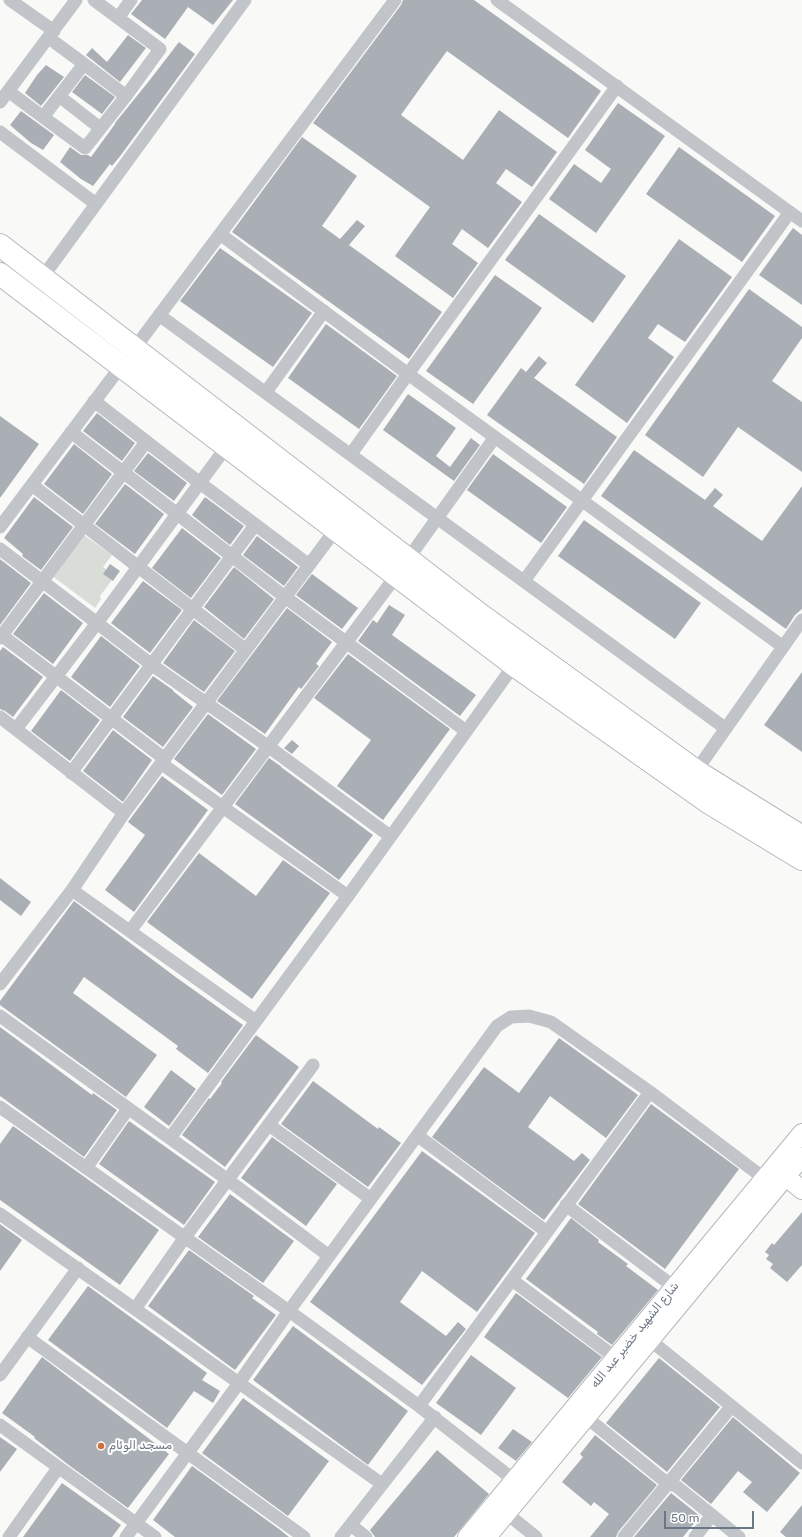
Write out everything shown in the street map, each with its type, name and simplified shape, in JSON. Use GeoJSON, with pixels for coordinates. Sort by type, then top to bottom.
{"type":"FeatureCollection","features":[{"type":"Feature","properties":{"kind":"highway"},"geometry":{"type":"LineString","coordinates":[[0,246],[134,349],[402,568],[514,665],[708,802],[802,859]]}},
{"type":"Feature","properties":{"kind":"highway"},"geometry":{"type":"LineString","coordinates":[[0,274],[336,530],[482,616],[696,771],[802,837]]}},
{"type":"Feature","properties":{"kind":"main road","name":"شارع الشهيد خضير عبد الله"},"geometry":{"type":"LineString","coordinates":[[467,1537],[501,1509],[586,1417],[650,1340],[775,1174],[802,1133]]}},
{"type":"Feature","properties":{"kind":"main road","name":"شارع الشهيد خضير عبد الله"},"geometry":{"type":"LineString","coordinates":[[487,1537],[514,1480],[674,1286],[775,1174],[802,1157]]}},
{"type":"Feature","properties":{"kind":"main road"},"geometry":{"type":"LineString","coordinates":[[775,1174],[802,1190]]}},
{"type":"Feature","properties":{"kind":"street"},"geometry":{"type":"LineString","coordinates":[[10,0],[84,64],[126,96]]}},
{"type":"Feature","properties":{"kind":"street"},"geometry":{"type":"LineString","coordinates":[[0,102],[76,0]]}},
{"type":"Feature","properties":{"kind":"street"},"geometry":{"type":"LineString","coordinates":[[8,91],[85,148],[126,96],[160,49],[94,0]]}},
{"type":"Feature","properties":{"kind":"street"},"geometry":{"type":"LineString","coordinates":[[118,18],[131,0]]}},
{"type":"Feature","properties":{"kind":"street"},"geometry":{"type":"LineString","coordinates":[[42,278],[245,0]]}},
{"type":"Feature","properties":{"kind":"street"},"geometry":{"type":"LineString","coordinates":[[134,349],[395,0]]}},
{"type":"Feature","properties":{"kind":"street"},"geometry":{"type":"LineString","coordinates":[[497,0],[802,221]]}},
{"type":"Feature","properties":{"kind":"street"},"geometry":{"type":"LineString","coordinates":[[43,117],[84,64]]}},
{"type":"Feature","properties":{"kind":"street"},"geometry":{"type":"LineString","coordinates":[[351,454],[617,86]]}},
{"type":"Feature","properties":{"kind":"street"},"geometry":{"type":"LineString","coordinates":[[59,96],[100,128]]}},
{"type":"Feature","properties":{"kind":"street"},"geometry":{"type":"LineString","coordinates":[[0,132],[96,204]]}},
{"type":"Feature","properties":{"kind":"street"},"geometry":{"type":"LineString","coordinates":[[524,581],[790,212]]}},
{"type":"Feature","properties":{"kind":"street"},"geometry":{"type":"LineString","coordinates":[[220,234],[408,374],[782,646]]}},
{"type":"Feature","properties":{"kind":"street"},"geometry":{"type":"LineString","coordinates":[[266,392],[324,311]]}},
{"type":"Feature","properties":{"kind":"street"},"geometry":{"type":"LineString","coordinates":[[159,314],[725,728]]}},
{"type":"Feature","properties":{"kind":"street"},"geometry":{"type":"LineString","coordinates":[[0,528],[121,366]]}},
{"type":"Feature","properties":{"kind":"street"},"geometry":{"type":"LineString","coordinates":[[94,401],[309,565]]}},
{"type":"Feature","properties":{"kind":"street"},"geometry":{"type":"LineString","coordinates":[[71,432],[285,597],[466,731]]}},
{"type":"Feature","properties":{"kind":"street"},"geometry":{"type":"LineString","coordinates":[[130,931],[402,568],[495,437]]}},
{"type":"Feature","properties":{"kind":"street"},"geometry":{"type":"LineString","coordinates":[[146,442],[1,636],[57,676],[222,808],[348,896]]}},
{"type":"Feature","properties":{"kind":"street"},"geometry":{"type":"LineString","coordinates":[[16,729],[97,623],[227,446]]}},
{"type":"Feature","properties":{"kind":"street"},"geometry":{"type":"LineString","coordinates":[[32,485],[246,650]]}},
{"type":"Feature","properties":{"kind":"street"},"geometry":{"type":"LineString","coordinates":[[71,773],[255,525]]}},
{"type":"Feature","properties":{"kind":"street"},"geometry":{"type":"LineString","coordinates":[[0,984],[72,890],[124,813],[336,530]]}},
{"type":"Feature","properties":{"kind":"street"},"geometry":{"type":"LineString","coordinates":[[0,549],[152,665],[269,747],[390,836]]}},
{"type":"Feature","properties":{"kind":"street"},"geometry":{"type":"LineString","coordinates":[[696,771],[782,646],[802,620]]}},
{"type":"Feature","properties":{"kind":"street"},"geometry":{"type":"LineString","coordinates":[[170,1138],[348,896],[514,665]]}},
{"type":"Feature","properties":{"kind":"street"},"geometry":{"type":"LineString","coordinates":[[0,717],[124,813]]}},
{"type":"Feature","properties":{"kind":"street"},"geometry":{"type":"LineString","coordinates":[[72,890],[256,1021]]}},
{"type":"Feature","properties":{"kind":"street"},"geometry":{"type":"LineString","coordinates":[[0,1016],[228,1180],[329,1256]]}},
{"type":"Feature","properties":{"kind":"street"},"geometry":{"type":"LineString","coordinates":[[126,1537],[239,1383],[329,1256],[498,1026],[511,1017],[530,1016],[552,1022],[650,1092],[775,1174]]}},
{"type":"Feature","properties":{"kind":"street"},"geometry":{"type":"LineString","coordinates":[[135,1308],[185,1237],[313,1065]]}},
{"type":"Feature","properties":{"kind":"street"},"geometry":{"type":"LineString","coordinates":[[420,1406],[650,1092]]}},
{"type":"Feature","properties":{"kind":"street"},"geometry":{"type":"LineString","coordinates":[[0,1107],[289,1311],[420,1406],[514,1480]]}},
{"type":"Feature","properties":{"kind":"street"},"geometry":{"type":"LineString","coordinates":[[86,1168],[128,1109]]}},
{"type":"Feature","properties":{"kind":"street"},"geometry":{"type":"LineString","coordinates":[[269,1125],[371,1199]]}},
{"type":"Feature","properties":{"kind":"street"},"geometry":{"type":"LineString","coordinates":[[418,1136],[547,1232]]}},
{"type":"Feature","properties":{"kind":"street"},"geometry":{"type":"LineString","coordinates":[[566,1205],[674,1286]]}},
{"type":"Feature","properties":{"kind":"street"},"geometry":{"type":"LineString","coordinates":[[0,1214],[382,1484]]}},
{"type":"Feature","properties":{"kind":"street"},"geometry":{"type":"LineString","coordinates":[[0,1375],[78,1268]]}},
{"type":"Feature","properties":{"kind":"street"},"geometry":{"type":"LineString","coordinates":[[512,1280],[616,1358]]}},
{"type":"Feature","properties":{"kind":"street"},"geometry":{"type":"LineString","coordinates":[[27,1337],[304,1537]]}},
{"type":"Feature","properties":{"kind":"street"},"geometry":{"type":"LineString","coordinates":[[650,1340],[731,1407],[801,1461]]}},
{"type":"Feature","properties":{"kind":"street"},"geometry":{"type":"LineString","coordinates":[[624,1537],[731,1407]]}},
{"type":"Feature","properties":{"kind":"street"},"geometry":{"type":"LineString","coordinates":[[341,1537],[435,1417]]}},
{"type":"Feature","properties":{"kind":"street"},"geometry":{"type":"LineString","coordinates":[[586,1417],[667,1483],[676,1486],[740,1537]]}},
{"type":"Feature","properties":{"kind":"street"},"geometry":{"type":"LineString","coordinates":[[0,1426],[155,1537]]}},
{"type":"Feature","properties":{"kind":"street"},"geometry":{"type":"LineString","coordinates":[[9,1537],[58,1468]]}},
{"type":"Feature","properties":{"kind":"street"},"geometry":{"type":"LineString","coordinates":[[501,1509],[536,1537]]}},
{"type":"Feature","properties":{"kind":"street"},"geometry":{"type":"LineString","coordinates":[[695,1537],[712,1515]]}},
{"type":"Feature","properties":{"kind":"street"},"geometry":{"type":"LineString","coordinates":[[351,1525],[366,1537]]}},
{"type":"Feature","properties":{"kind":"street"},"geometry":{"type":"LineString","coordinates":[[0,1533],[6,1537]]}},
{"type":"Feature","properties":{"kind":"shaded area"},"geometry":{"type":"Polygon","coordinates":[[[81,533],[112,555],[103,567],[115,576],[100,596],[101,599],[95,608],[51,575],[81,533]]]}},
{"type":"Feature","properties":{"kind":"building"},"geometry":{"type":"Polygon","coordinates":[[[142,0],[233,0],[213,25],[188,7],[165,39],[131,14],[142,0]]]}},
{"type":"Feature","properties":{"kind":"building"},"geometry":{"type":"Polygon","coordinates":[[[403,0],[474,0],[601,91],[568,138],[447,51],[428,77],[401,115],[463,160],[499,110],[557,152],[532,187],[506,169],[496,183],[522,202],[488,248],[462,229],[452,244],[478,263],[453,298],[395,256],[430,207],[313,123],[401,5],[403,0]]]}},
{"type":"Feature","properties":{"kind":"building"},"geometry":{"type":"Polygon","coordinates":[[[128,35],[146,48],[120,82],[86,55],[92,48],[107,62],[128,35]]]}},
{"type":"Feature","properties":{"kind":"building"},"geometry":{"type":"Polygon","coordinates":[[[179,42],[195,54],[121,155],[112,166],[110,164],[93,186],[81,179],[60,162],[70,147],[81,155],[88,155],[91,157],[115,123],[179,42]]]}},
{"type":"Feature","properties":{"kind":"building"},"geometry":{"type":"Polygon","coordinates":[[[46,65],[64,77],[41,106],[25,93],[46,65]]]}},
{"type":"Feature","properties":{"kind":"building"},"geometry":{"type":"Polygon","coordinates":[[[85,75],[115,97],[102,114],[72,92],[85,75]]]}},
{"type":"Feature","properties":{"kind":"building"},"geometry":{"type":"Polygon","coordinates":[[[618,103],[665,136],[596,233],[549,199],[574,164],[601,183],[611,169],[585,150],[618,103]]]}},
{"type":"Feature","properties":{"kind":"building"},"geometry":{"type":"Polygon","coordinates":[[[21,111],[54,135],[43,150],[31,143],[10,125],[21,111]]]}},
{"type":"Feature","properties":{"kind":"building"},"geometry":{"type":"Polygon","coordinates":[[[302,137],[357,176],[322,226],[340,239],[357,220],[365,226],[349,245],[442,312],[409,359],[232,232],[302,137]]]}},
{"type":"Feature","properties":{"kind":"building"},"geometry":{"type":"Polygon","coordinates":[[[679,147],[775,216],[742,262],[646,194],[679,147]]]}},
{"type":"Feature","properties":{"kind":"building"},"geometry":{"type":"Polygon","coordinates":[[[539,214],[626,276],[593,323],[505,260],[539,214]]]}},
{"type":"Feature","properties":{"kind":"building"},"geometry":{"type":"Polygon","coordinates":[[[793,228],[802,235],[802,305],[759,275],[793,228]]]}},
{"type":"Feature","properties":{"kind":"building"},"geometry":{"type":"Polygon","coordinates":[[[679,239],[732,277],[685,342],[658,324],[648,338],[674,357],[627,423],[575,385],[679,239]]]}},
{"type":"Feature","properties":{"kind":"building"},"geometry":{"type":"Polygon","coordinates":[[[220,248],[312,313],[273,367],[180,301],[220,248]]]}},
{"type":"Feature","properties":{"kind":"building"},"geometry":{"type":"Polygon","coordinates":[[[495,275],[542,308],[473,404],[426,371],[495,275]]]}},
{"type":"Feature","properties":{"kind":"building"},"geometry":{"type":"Polygon","coordinates":[[[749,289],[802,327],[802,338],[772,381],[802,402],[802,472],[738,427],[703,477],[645,435],[749,289]]]}},
{"type":"Feature","properties":{"kind":"building"},"geometry":{"type":"Polygon","coordinates":[[[326,324],[397,376],[359,429],[288,378],[326,324]]]}},
{"type":"Feature","properties":{"kind":"building"},"geometry":{"type":"Polygon","coordinates":[[[539,356],[547,363],[534,378],[617,437],[584,484],[487,415],[521,368],[526,372],[539,356]]]}},
{"type":"Feature","properties":{"kind":"building"},"geometry":{"type":"Polygon","coordinates":[[[408,394],[456,428],[436,456],[450,467],[471,438],[480,445],[454,481],[383,430],[408,394]]]}},
{"type":"Feature","properties":{"kind":"building"},"geometry":{"type":"Polygon","coordinates":[[[97,413],[135,443],[122,461],[83,431],[97,413]]]}},
{"type":"Feature","properties":{"kind":"building"},"geometry":{"type":"Polygon","coordinates":[[[0,416],[39,444],[0,498],[0,416]]]}},
{"type":"Feature","properties":{"kind":"building"},"geometry":{"type":"Polygon","coordinates":[[[74,444],[112,474],[83,514],[44,484],[74,444]]]}},
{"type":"Feature","properties":{"kind":"building"},"geometry":{"type":"Polygon","coordinates":[[[634,450],[705,500],[715,488],[723,495],[713,506],[762,541],[802,486],[802,609],[795,615],[786,629],[601,496],[634,450]]]}},
{"type":"Feature","properties":{"kind":"building"},"geometry":{"type":"Polygon","coordinates":[[[148,453],[187,483],[174,501],[134,471],[148,453]]]}},
{"type":"Feature","properties":{"kind":"building"},"geometry":{"type":"Polygon","coordinates":[[[493,454],[567,507],[541,543],[467,490],[493,454]]]}},
{"type":"Feature","properties":{"kind":"building"},"geometry":{"type":"Polygon","coordinates":[[[125,484],[164,514],[135,554],[95,524],[125,484]]]}},
{"type":"Feature","properties":{"kind":"building"},"geometry":{"type":"Polygon","coordinates":[[[34,497],[73,527],[41,570],[22,556],[23,554],[4,538],[34,497]]]}},
{"type":"Feature","properties":{"kind":"building"},"geometry":{"type":"Polygon","coordinates":[[[205,497],[244,526],[230,545],[192,515],[205,497]]]}},
{"type":"Feature","properties":{"kind":"building"},"geometry":{"type":"Polygon","coordinates":[[[584,520],[701,603],[675,639],[558,556],[584,520]]]}},
{"type":"Feature","properties":{"kind":"building"},"geometry":{"type":"Polygon","coordinates":[[[182,528],[221,558],[191,598],[152,568],[182,528]]]}},
{"type":"Feature","properties":{"kind":"building"},"geometry":{"type":"Polygon","coordinates":[[[257,536],[298,567],[284,586],[243,555],[257,536]]]}},
{"type":"Feature","properties":{"kind":"building"},"geometry":{"type":"Polygon","coordinates":[[[0,559],[31,583],[0,625],[0,559]]]}},
{"type":"Feature","properties":{"kind":"building"},"geometry":{"type":"Polygon","coordinates":[[[110,564],[120,571],[113,581],[103,574],[110,564]]]}},
{"type":"Feature","properties":{"kind":"building"},"geometry":{"type":"Polygon","coordinates":[[[234,567],[274,599],[244,639],[204,607],[234,567]]]}},
{"type":"Feature","properties":{"kind":"building"},"geometry":{"type":"Polygon","coordinates":[[[312,574],[358,608],[342,629],[296,595],[312,574]]]}},
{"type":"Feature","properties":{"kind":"building"},"geometry":{"type":"Polygon","coordinates":[[[143,581],[182,610],[150,653],[111,623],[143,581]]]}},
{"type":"Feature","properties":{"kind":"building"},"geometry":{"type":"Polygon","coordinates":[[[44,593],[83,623],[53,664],[13,634],[44,593]]]}},
{"type":"Feature","properties":{"kind":"building"},"geometry":{"type":"Polygon","coordinates":[[[389,605],[405,615],[392,635],[476,695],[460,716],[358,641],[373,620],[377,623],[389,605]]]}},
{"type":"Feature","properties":{"kind":"building"},"geometry":{"type":"Polygon","coordinates":[[[287,608],[332,642],[316,664],[319,666],[301,689],[299,687],[265,734],[217,701],[287,608]]]}},
{"type":"Feature","properties":{"kind":"building"},"geometry":{"type":"Polygon","coordinates":[[[194,620],[235,651],[204,692],[163,663],[194,620]]]}},
{"type":"Feature","properties":{"kind":"building"},"geometry":{"type":"Polygon","coordinates":[[[101,636],[140,666],[110,707],[71,677],[101,636]]]}},
{"type":"Feature","properties":{"kind":"building"},"geometry":{"type":"Polygon","coordinates":[[[3,647],[43,677],[13,717],[0,709],[0,651],[3,647]]]}},
{"type":"Feature","properties":{"kind":"building"},"geometry":{"type":"Polygon","coordinates":[[[348,654],[450,729],[383,820],[337,786],[371,740],[314,698],[348,654]]]}},
{"type":"Feature","properties":{"kind":"building"},"geometry":{"type":"Polygon","coordinates":[[[802,672],[802,752],[764,725],[802,672]]]}},
{"type":"Feature","properties":{"kind":"building"},"geometry":{"type":"Polygon","coordinates":[[[153,676],[193,707],[163,747],[123,717],[153,676]]]}},
{"type":"Feature","properties":{"kind":"building"},"geometry":{"type":"Polygon","coordinates":[[[61,690],[100,720],[70,761],[31,731],[61,690]]]}},
{"type":"Feature","properties":{"kind":"building"},"geometry":{"type":"Polygon","coordinates":[[[208,714],[256,749],[222,795],[174,759],[208,714]]]}},
{"type":"Feature","properties":{"kind":"building"},"geometry":{"type":"Polygon","coordinates":[[[113,730],[152,760],[123,802],[83,771],[113,730]]]}},
{"type":"Feature","properties":{"kind":"building"},"geometry":{"type":"Polygon","coordinates":[[[292,740],[299,746],[292,754],[284,748],[292,740]]]}},
{"type":"Feature","properties":{"kind":"building"},"geometry":{"type":"Polygon","coordinates":[[[269,758],[373,835],[339,880],[235,804],[269,758]]]}},
{"type":"Feature","properties":{"kind":"building"},"geometry":{"type":"Polygon","coordinates":[[[162,776],[208,810],[134,912],[105,890],[145,835],[128,822],[162,776]]]}},
{"type":"Feature","properties":{"kind":"building"},"geometry":{"type":"Polygon","coordinates":[[[199,853],[256,896],[283,860],[330,893],[252,999],[147,922],[199,853]]]}},
{"type":"Feature","properties":{"kind":"building"},"geometry":{"type":"Polygon","coordinates":[[[0,878],[31,902],[21,916],[0,900],[0,878]]]}},
{"type":"Feature","properties":{"kind":"building"},"geometry":{"type":"Polygon","coordinates":[[[74,901],[243,1025],[208,1073],[176,1049],[178,1046],[84,977],[73,993],[157,1055],[126,1097],[0,1005],[0,1001],[74,901]]]}},
{"type":"Feature","properties":{"kind":"building"},"geometry":{"type":"Polygon","coordinates":[[[0,1027],[92,1095],[93,1093],[117,1110],[84,1157],[0,1096],[0,1027]]]}},
{"type":"Feature","properties":{"kind":"building"},"geometry":{"type":"Polygon","coordinates":[[[256,1035],[299,1067],[225,1167],[182,1135],[222,1083],[221,1082],[256,1035]]]}},
{"type":"Feature","properties":{"kind":"building"},"geometry":{"type":"Polygon","coordinates":[[[559,1038],[638,1095],[606,1138],[550,1096],[528,1127],[574,1161],[582,1153],[590,1160],[544,1220],[432,1137],[484,1067],[519,1093],[559,1038]]]}},
{"type":"Feature","properties":{"kind":"building"},"geometry":{"type":"Polygon","coordinates":[[[171,1070],[196,1089],[169,1126],[144,1107],[171,1070]]]}},
{"type":"Feature","properties":{"kind":"building"},"geometry":{"type":"Polygon","coordinates":[[[313,1081],[378,1129],[379,1127],[401,1143],[368,1187],[281,1124],[313,1081]]]}},
{"type":"Feature","properties":{"kind":"building"},"geometry":{"type":"Polygon","coordinates":[[[651,1104],[739,1169],[665,1269],[578,1204],[651,1104]]]}},
{"type":"Feature","properties":{"kind":"building"},"geometry":{"type":"Polygon","coordinates":[[[129,1121],[215,1182],[184,1225],[99,1164],[129,1121]]]}},
{"type":"Feature","properties":{"kind":"building"},"geometry":{"type":"Polygon","coordinates":[[[13,1126],[159,1230],[120,1285],[0,1200],[0,1144],[13,1126]]]}},
{"type":"Feature","properties":{"kind":"building"},"geometry":{"type":"Polygon","coordinates":[[[272,1137],[337,1184],[306,1226],[241,1178],[272,1137]]]}},
{"type":"Feature","properties":{"kind":"building"},"geometry":{"type":"Polygon","coordinates":[[[422,1151],[535,1233],[477,1312],[422,1271],[400,1302],[446,1336],[458,1322],[466,1329],[422,1385],[310,1302],[422,1151]]]}},
{"type":"Feature","properties":{"kind":"building"},"geometry":{"type":"Polygon","coordinates":[[[230,1194],[294,1241],[263,1283],[198,1237],[230,1194]]]}},
{"type":"Feature","properties":{"kind":"building"},"geometry":{"type":"Polygon","coordinates":[[[802,1212],[802,1265],[787,1282],[770,1268],[773,1264],[766,1259],[769,1255],[765,1252],[772,1243],[774,1245],[802,1212]]]}},
{"type":"Feature","properties":{"kind":"building"},"geometry":{"type":"Polygon","coordinates":[[[571,1218],[599,1240],[598,1242],[628,1264],[626,1266],[658,1290],[612,1345],[597,1334],[598,1332],[526,1279],[571,1218]]]}},
{"type":"Feature","properties":{"kind":"building"},"geometry":{"type":"Polygon","coordinates":[[[0,1224],[22,1240],[0,1271],[0,1224]]]}},
{"type":"Feature","properties":{"kind":"building"},"geometry":{"type":"Polygon","coordinates":[[[189,1250],[254,1296],[252,1298],[276,1315],[235,1370],[148,1306],[189,1250]]]}},
{"type":"Feature","properties":{"kind":"building"},"geometry":{"type":"Polygon","coordinates":[[[88,1286],[207,1373],[202,1380],[220,1391],[213,1403],[194,1391],[167,1428],[48,1340],[88,1286]]]}},
{"type":"Feature","properties":{"kind":"building"},"geometry":{"type":"Polygon","coordinates":[[[516,1293],[602,1357],[568,1398],[484,1337],[516,1293]]]}},
{"type":"Feature","properties":{"kind":"building"},"geometry":{"type":"Polygon","coordinates":[[[293,1326],[408,1411],[368,1465],[253,1380],[293,1326]]]}},
{"type":"Feature","properties":{"kind":"building"},"geometry":{"type":"Polygon","coordinates":[[[471,1355],[516,1388],[481,1435],[436,1403],[471,1355]]]}},
{"type":"Feature","properties":{"kind":"building","name":"مسجد الوئام"},"geometry":{"type":"Polygon","coordinates":[[[42,1357],[169,1454],[128,1508],[70,1466],[34,1438],[35,1437],[2,1413],[42,1357]]]}},
{"type":"Feature","properties":{"kind":"building"},"geometry":{"type":"Polygon","coordinates":[[[659,1358],[720,1407],[667,1472],[606,1423],[659,1358]]]}},
{"type":"Feature","properties":{"kind":"building"},"geometry":{"type":"Polygon","coordinates":[[[243,1398],[329,1461],[288,1516],[202,1453],[243,1398]]]}},
{"type":"Feature","properties":{"kind":"building"},"geometry":{"type":"Polygon","coordinates":[[[733,1417],[800,1473],[767,1512],[743,1492],[752,1482],[738,1471],[711,1504],[681,1480],[733,1417]]]}},
{"type":"Feature","properties":{"kind":"building"},"geometry":{"type":"Polygon","coordinates":[[[513,1429],[532,1442],[516,1461],[498,1448],[513,1429]]]}},
{"type":"Feature","properties":{"kind":"building"},"geometry":{"type":"Polygon","coordinates":[[[595,1435],[657,1485],[618,1532],[616,1537],[590,1537],[609,1514],[594,1502],[591,1506],[562,1482],[583,1457],[580,1454],[595,1435]]]}},
{"type":"Feature","properties":{"kind":"building"},"geometry":{"type":"Polygon","coordinates":[[[0,1437],[17,1449],[0,1472],[0,1437]]]}},
{"type":"Feature","properties":{"kind":"building"},"geometry":{"type":"Polygon","coordinates":[[[437,1450],[489,1494],[454,1537],[375,1537],[370,1530],[437,1450]]]}},
{"type":"Feature","properties":{"kind":"building"},"geometry":{"type":"Polygon","coordinates":[[[192,1466],[289,1537],[175,1537],[153,1520],[192,1466]]]}},
{"type":"Feature","properties":{"kind":"building"},"geometry":{"type":"Polygon","coordinates":[[[62,1483],[121,1525],[112,1537],[23,1537],[62,1483]]]}},
{"type":"Feature","properties":{"kind":"building"},"geometry":{"type":"Polygon","coordinates":[[[671,1493],[700,1516],[683,1537],[634,1537],[671,1493]]]}},
{"type":"Feature","properties":{"kind":"building"},"geometry":{"type":"Polygon","coordinates":[[[802,1505],[802,1537],[786,1537],[780,1532],[802,1505]]]}},
{"type":"Feature","properties":{"kind":"place","name":"مسجد الوئام"},"geometry":{"type":"Point","coordinates":[101,1446]}}]}
